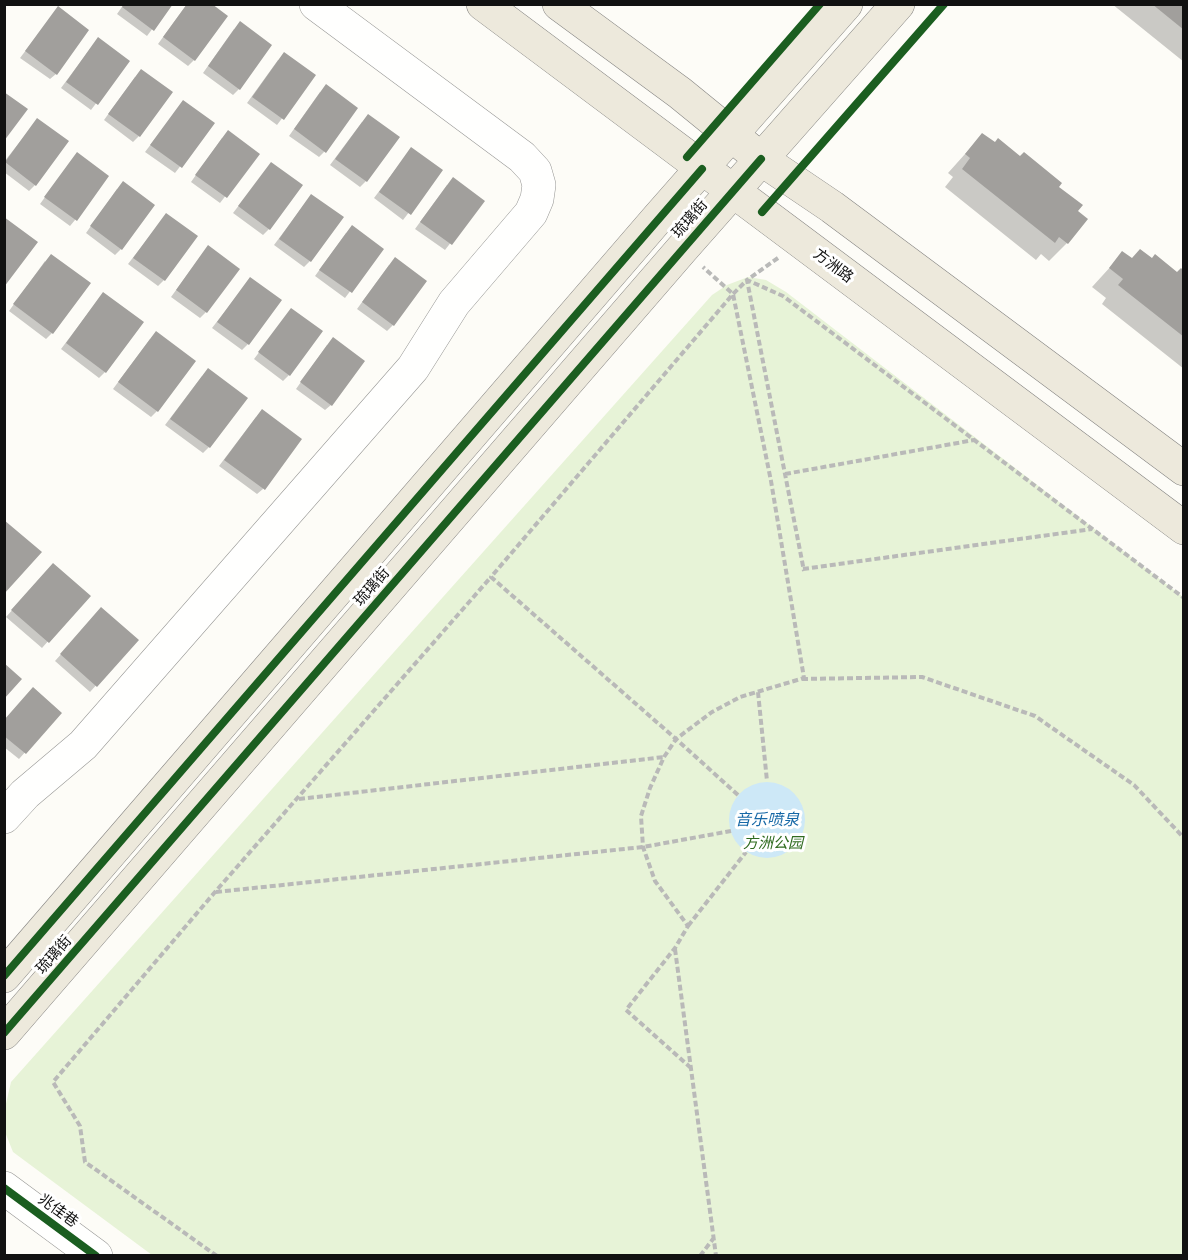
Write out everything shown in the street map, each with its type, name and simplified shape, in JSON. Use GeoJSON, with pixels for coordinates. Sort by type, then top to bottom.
{"type":"FeatureCollection","features":[{"type":"Feature","properties":{"kind":"main road","name":"方洲路"},"geometry":{"type":"LineString","coordinates":[[483,4],[1184,528]]}},
{"type":"Feature","properties":{"kind":"main road"},"geometry":{"type":"LineString","coordinates":[[559,4],[680,93],[761,159],[824,202],[1184,469]]}},
{"type":"Feature","properties":{"kind":"main road","name":"琉璃街"},"geometry":{"type":"LineString","coordinates":[[4,976],[846,4]]}},
{"type":"Feature","properties":{"kind":"main road","name":"琉璃街"},"geometry":{"type":"LineString","coordinates":[[4,1033],[682,249],[898,4]]}},
{"type":"Feature","properties":{"kind":"street"},"geometry":{"type":"LineString","coordinates":[[4,818],[25,794],[83,746],[413,368],[454,303],[531,213],[537,200],[539,185],[537,178],[522,156],[316,4]]}},
{"type":"Feature","properties":{"kind":"street","name":"兆佳巷"},"geometry":{"type":"LineString","coordinates":[[4,1188],[96,1256]]}},
{"type":"Feature","properties":{"kind":"path"},"geometry":{"type":"LineString","coordinates":[[217,1256],[86,1162],[80,1126],[53,1082],[215,892],[491,578],[733,294],[747,280],[800,241]]}},
{"type":"Feature","properties":{"kind":"path"},"geometry":{"type":"LineString","coordinates":[[682,249],[733,294],[771,481],[804,678],[801,679]]}},
{"type":"Feature","properties":{"kind":"path"},"geometry":{"type":"LineString","coordinates":[[747,280],[783,296],[1184,598]]}},
{"type":"Feature","properties":{"kind":"path"},"geometry":{"type":"LineString","coordinates":[[747,280],[804,570],[1093,529]]}},
{"type":"Feature","properties":{"kind":"path"},"geometry":{"type":"LineString","coordinates":[[785,474],[974,440]]}},
{"type":"Feature","properties":{"kind":"path"},"geometry":{"type":"LineString","coordinates":[[491,578],[738,795]]}},
{"type":"Feature","properties":{"kind":"path"},"geometry":{"type":"LineString","coordinates":[[688,926],[655,880],[643,847],[641,816],[650,788],[676,739],[712,712],[740,698],[801,679],[922,677],[1035,716],[1134,785],[1184,838]]}},
{"type":"Feature","properties":{"kind":"path"},"geometry":{"type":"LineString","coordinates":[[758,692],[767,781]]}},
{"type":"Feature","properties":{"kind":"path"},"geometry":{"type":"LineString","coordinates":[[298,799],[664,758]]}},
{"type":"Feature","properties":{"kind":"path"},"geometry":{"type":"LineString","coordinates":[[215,892],[643,847],[730,831]]}},
{"type":"Feature","properties":{"kind":"path"},"geometry":{"type":"LineString","coordinates":[[691,1068],[626,1010],[746,852]]}},
{"type":"Feature","properties":{"kind":"path"},"geometry":{"type":"LineString","coordinates":[[675,948],[716,1256]]}},
{"type":"Feature","properties":{"kind":"path"},"geometry":{"type":"LineString","coordinates":[[700,1256],[713,1239]]}},
{"type":"Feature","properties":{"kind":"green space","name":"方洲公园"},"geometry":{"type":"Polygon","coordinates":[[[748,277],[766,280],[786,292],[1183,597],[1183,1255],[152,1255],[13,1152],[5,1132],[5,1108],[11,1082],[712,295],[727,285],[748,277]]]}},
{"type":"Feature","properties":{"kind":"water","name":"音乐喷泉"},"geometry":{"type":"Polygon","coordinates":[[[760,782],[774,782],[788,788],[799,799],[805,813],[802,835],[794,847],[774,858],[760,858],[746,852],[735,841],[729,827],[729,813],[735,799],[746,788],[760,782]]]}},
{"type":"Feature","properties":{"kind":"building"},"geometry":{"type":"Polygon","coordinates":[[[124,4],[173,4],[154,31],[122,7],[124,4]]]}},
{"type":"Feature","properties":{"kind":"building"},"geometry":{"type":"Polygon","coordinates":[[[187,4],[212,4],[228,16],[195,61],[163,37],[187,4]]]}},
{"type":"Feature","properties":{"kind":"building"},"geometry":{"type":"Polygon","coordinates":[[[1152,4],[1184,4],[1184,30],[1152,4]]]}},
{"type":"Feature","properties":{"kind":"building"},"geometry":{"type":"Polygon","coordinates":[[[58,6],[89,30],[57,75],[25,51],[58,6]]]}},
{"type":"Feature","properties":{"kind":"building"},"geometry":{"type":"Polygon","coordinates":[[[240,21],[272,45],[240,90],[208,66],[240,21]]]}},
{"type":"Feature","properties":{"kind":"building"},"geometry":{"type":"Polygon","coordinates":[[[98,37],[130,61],[98,105],[66,82],[98,37]]]}},
{"type":"Feature","properties":{"kind":"building"},"geometry":{"type":"Polygon","coordinates":[[[284,52],[316,75],[284,120],[252,97],[284,52]]]}},
{"type":"Feature","properties":{"kind":"building"},"geometry":{"type":"Polygon","coordinates":[[[141,69],[173,92],[140,137],[108,114],[141,69]]]}},
{"type":"Feature","properties":{"kind":"building"},"geometry":{"type":"Polygon","coordinates":[[[326,84],[358,108],[326,153],[294,129],[326,84]]]}},
{"type":"Feature","properties":{"kind":"building"},"geometry":{"type":"Polygon","coordinates":[[[4,92],[28,109],[4,141],[4,92]]]}},
{"type":"Feature","properties":{"kind":"building"},"geometry":{"type":"Polygon","coordinates":[[[183,100],[215,123],[182,168],[150,145],[183,100]]]}},
{"type":"Feature","properties":{"kind":"building"},"geometry":{"type":"Polygon","coordinates":[[[368,114],[400,137],[367,182],[335,159],[368,114]]]}},
{"type":"Feature","properties":{"kind":"building"},"geometry":{"type":"Polygon","coordinates":[[[37,118],[69,141],[36,186],[5,162],[37,118]]]}},
{"type":"Feature","properties":{"kind":"building"},"geometry":{"type":"Polygon","coordinates":[[[228,130],[260,154],[227,198],[195,175],[228,130]]]}},
{"type":"Feature","properties":{"kind":"building"},"geometry":{"type":"Polygon","coordinates":[[[982,133],[995,142],[998,138],[1020,156],[1024,152],[1062,183],[1059,187],[1083,205],[1078,211],[1088,219],[1068,244],[1059,237],[1055,243],[962,169],[970,158],[965,154],[982,133]]]}},
{"type":"Feature","properties":{"kind":"building"},"geometry":{"type":"Polygon","coordinates":[[[411,147],[443,170],[411,215],[379,192],[411,147]]]}},
{"type":"Feature","properties":{"kind":"building"},"geometry":{"type":"Polygon","coordinates":[[[77,152],[109,176],[77,221],[44,197],[77,152]]]}},
{"type":"Feature","properties":{"kind":"building"},"geometry":{"type":"Polygon","coordinates":[[[271,162],[303,185],[270,230],[238,206],[271,162]]]}},
{"type":"Feature","properties":{"kind":"building"},"geometry":{"type":"Polygon","coordinates":[[[453,177],[485,201],[452,245],[420,222],[453,177]]]}},
{"type":"Feature","properties":{"kind":"building"},"geometry":{"type":"Polygon","coordinates":[[[123,181],[155,205],[122,250],[90,226],[123,181]]]}},
{"type":"Feature","properties":{"kind":"building"},"geometry":{"type":"Polygon","coordinates":[[[311,194],[344,217],[311,262],[279,239],[311,194]]]}},
{"type":"Feature","properties":{"kind":"building"},"geometry":{"type":"Polygon","coordinates":[[[166,213],[198,236],[165,281],[133,258],[166,213]]]}},
{"type":"Feature","properties":{"kind":"building"},"geometry":{"type":"Polygon","coordinates":[[[4,217],[38,242],[4,287],[4,217]]]}},
{"type":"Feature","properties":{"kind":"building"},"geometry":{"type":"Polygon","coordinates":[[[352,225],[384,249],[352,293],[319,270],[352,225]]]}},
{"type":"Feature","properties":{"kind":"building"},"geometry":{"type":"Polygon","coordinates":[[[208,245],[240,269],[207,313],[176,290],[208,245]]]}},
{"type":"Feature","properties":{"kind":"building"},"geometry":{"type":"Polygon","coordinates":[[[1140,249],[1152,258],[1155,254],[1177,272],[1181,268],[1184,271],[1184,337],[1118,285],[1123,279],[1109,268],[1122,251],[1132,258],[1140,249]]]}},
{"type":"Feature","properties":{"kind":"building"},"geometry":{"type":"Polygon","coordinates":[[[51,254],[91,283],[53,334],[13,304],[51,254]]]}},
{"type":"Feature","properties":{"kind":"building"},"geometry":{"type":"Polygon","coordinates":[[[395,257],[427,281],[394,326],[362,302],[395,257]]]}},
{"type":"Feature","properties":{"kind":"building"},"geometry":{"type":"Polygon","coordinates":[[[250,277],[282,300],[249,345],[217,322],[250,277]]]}},
{"type":"Feature","properties":{"kind":"building"},"geometry":{"type":"Polygon","coordinates":[[[103,292],[144,322],[106,373],[66,343],[103,292]]]}},
{"type":"Feature","properties":{"kind":"building"},"geometry":{"type":"Polygon","coordinates":[[[291,308],[323,331],[290,376],[258,352],[291,308]]]}},
{"type":"Feature","properties":{"kind":"building"},"geometry":{"type":"Polygon","coordinates":[[[156,331],[196,361],[158,412],[118,382],[156,331]]]}},
{"type":"Feature","properties":{"kind":"building"},"geometry":{"type":"Polygon","coordinates":[[[333,337],[365,361],[332,406],[300,382],[333,337]]]}},
{"type":"Feature","properties":{"kind":"building"},"geometry":{"type":"Polygon","coordinates":[[[208,368],[248,398],[210,448],[170,419],[208,368]]]}},
{"type":"Feature","properties":{"kind":"building"},"geometry":{"type":"Polygon","coordinates":[[[262,409],[302,439],[265,490],[224,460],[262,409]]]}},
{"type":"Feature","properties":{"kind":"building"},"geometry":{"type":"Polygon","coordinates":[[[4,520],[42,552],[4,594],[4,520]]]}},
{"type":"Feature","properties":{"kind":"building"},"geometry":{"type":"Polygon","coordinates":[[[53,563],[91,596],[49,643],[11,610],[53,563]]]}},
{"type":"Feature","properties":{"kind":"building"},"geometry":{"type":"Polygon","coordinates":[[[101,607],[139,640],[97,687],[60,654],[101,607]]]}},
{"type":"Feature","properties":{"kind":"building"},"geometry":{"type":"Polygon","coordinates":[[[4,663],[22,679],[4,699],[4,663]]]}},
{"type":"Feature","properties":{"kind":"building"},"geometry":{"type":"Polygon","coordinates":[[[33,687],[62,713],[26,754],[4,736],[4,720],[33,687]]]}},
{"type":"Feature","properties":{"kind":"cycle path"},"geometry":{"type":"LineString","coordinates":[[687,157],[820,4]]}},
{"type":"Feature","properties":{"kind":"cycle path"},"geometry":{"type":"LineString","coordinates":[[762,212],[944,4]]}},
{"type":"Feature","properties":{"kind":"cycle path"},"geometry":{"type":"LineString","coordinates":[[4,1033],[761,159]]}},
{"type":"Feature","properties":{"kind":"cycle path"},"geometry":{"type":"LineString","coordinates":[[4,976],[702,169]]}},
{"type":"Feature","properties":{"kind":"cycle path"},"geometry":{"type":"LineString","coordinates":[[4,1188],[96,1256]]}}]}
